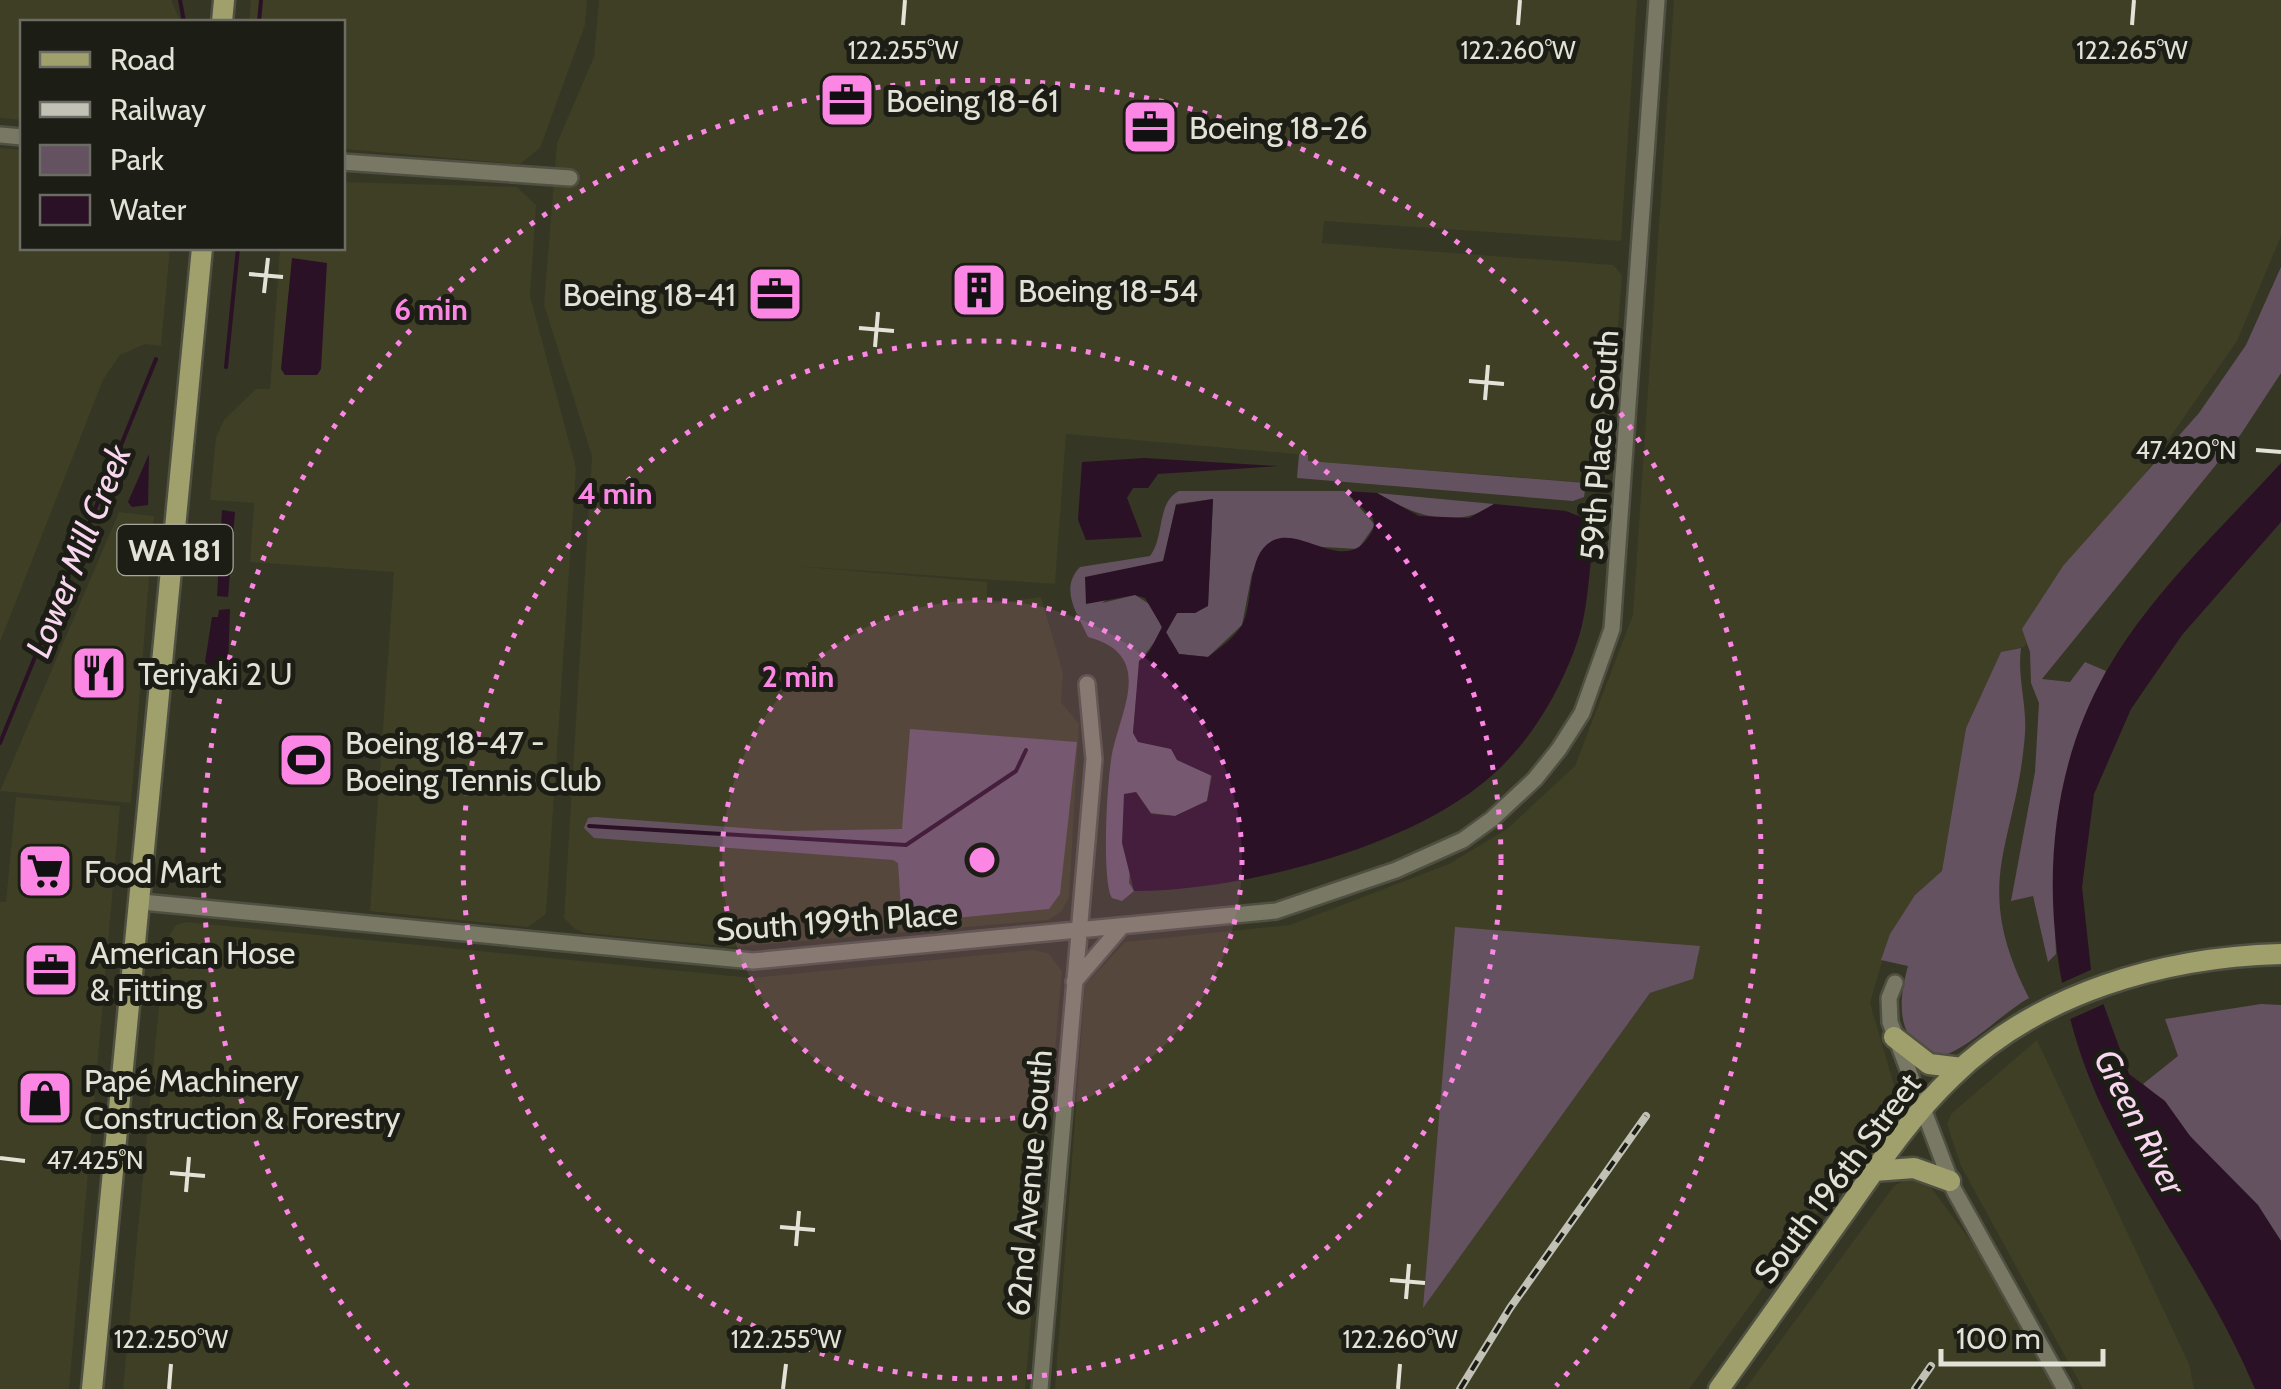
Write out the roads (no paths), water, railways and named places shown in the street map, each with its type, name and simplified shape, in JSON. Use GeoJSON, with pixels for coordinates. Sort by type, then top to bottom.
{"type":"FeatureCollection","features":[{"type":"Feature","properties":{"kind":"main road","name":"WA 181"},"geometry":{"type":"LineString","coordinates":[[92,1389],[142,902],[202,250]]}},
{"type":"Feature","properties":{"kind":"main road","name":"South 196th Street"},"geometry":{"type":"LineString","coordinates":[[1719,1389],[1874,1171],[1921,1111],[1962,1068],[2030,1021],[2123,978],[2192,962],[2281,954]]}},
{"type":"Feature","properties":{"kind":"main road"},"geometry":{"type":"LineString","coordinates":[[1894,1038],[1929,1064],[1962,1068]]}},
{"type":"Feature","properties":{"kind":"main road"},"geometry":{"type":"LineString","coordinates":[[1874,1171],[1914,1168],[1950,1181]]}},
{"type":"Feature","properties":{"kind":"street","name":"59th Place South"},"geometry":{"type":"LineString","coordinates":[[1463,840],[1536,779],[1559,749],[1582,713],[1612,629],[1657,0]]}},
{"type":"Feature","properties":{"kind":"street"},"geometry":{"type":"LineString","coordinates":[[345,162],[570,178]]}},
{"type":"Feature","properties":{"kind":"street","name":"62nd Avenue South"},"geometry":{"type":"LineString","coordinates":[[1040,1389],[1094,759],[1087,684]]}},
{"type":"Feature","properties":{"kind":"street","name":"South 199th Place"},"geometry":{"type":"LineString","coordinates":[[142,902],[753,960],[1276,910],[1396,870],[1463,840]]}},
{"type":"Feature","properties":{"kind":"street"},"geometry":{"type":"LineString","coordinates":[[1074,982],[1122,926]]}},
{"type":"Feature","properties":{"kind":"street"},"geometry":{"type":"LineString","coordinates":[[1895,983],[1888,1011],[1894,1038],[1950,1181],[2065,1389]]}},
{"type":"Feature","properties":{"kind":"water"},"geometry":{"type":"Polygon","coordinates":[[[292,258],[327,263],[321,369],[317,375],[285,375],[281,369],[292,258]]]}},
{"type":"Feature","properties":{"kind":"water"},"geometry":{"type":"Polygon","coordinates":[[[149,454],[148,505],[132,507],[128,502],[149,454]]]}},
{"type":"Feature","properties":{"kind":"water"},"geometry":{"type":"Polygon","coordinates":[[[1144,458],[1278,466],[1158,474],[1148,488],[1133,488],[1127,498],[1142,537],[1086,540],[1078,520],[1082,462],[1144,458]]]}},
{"type":"Feature","properties":{"kind":"water","name":"Green River"},"geometry":{"type":"Polygon","coordinates":[[[2281,463],[2281,522],[2182,635],[2131,709],[2094,794],[2082,887],[2091,970],[2129,1074],[2165,1101],[2190,1136],[2258,1205],[2281,1241],[2281,1389],[2255,1389],[2220,1317],[2121,1145],[2082,1058],[2066,1003],[2056,947],[2053,890],[2055,833],[2065,777],[2082,723],[2106,672],[2165,589],[2281,463]]]}},
{"type":"Feature","properties":{"kind":"water"},"geometry":{"type":"Polygon","coordinates":[[[1345,491],[1377,493],[1419,516],[1469,518],[1494,504],[1566,511],[1596,523],[1583,620],[1557,689],[1536,725],[1495,773],[1445,809],[1405,830],[1361,848],[1267,875],[1220,884],[1134,891],[1122,843],[1124,794],[1136,792],[1151,814],[1175,816],[1207,801],[1212,776],[1177,760],[1171,749],[1138,742],[1133,733],[1139,661],[1149,652],[1162,627],[1145,598],[1135,595],[1086,604],[1085,577],[1163,561],[1176,505],[1213,499],[1208,606],[1195,613],[1177,613],[1166,632],[1179,654],[1208,657],[1242,625],[1256,562],[1269,543],[1292,538],[1348,551],[1367,539],[1373,529],[1373,518],[1345,491]]]}},
{"type":"Feature","properties":{"kind":"water"},"geometry":{"type":"Polygon","coordinates":[[[222,510],[235,512],[228,597],[217,596],[222,510]]]}},
{"type":"Feature","properties":{"kind":"water"},"geometry":{"type":"Polygon","coordinates":[[[230,609],[228,666],[210,668],[205,662],[212,617],[218,617],[219,610],[230,609]]]}},
{"type":"Feature","properties":{"kind":"waterway","name":"Lower Mill Creek"},"geometry":{"type":"LineString","coordinates":[[180,0],[184,20]]}},
{"type":"Feature","properties":{"kind":"waterway"},"geometry":{"type":"LineString","coordinates":[[259,20],[261,0]]}},
{"type":"Feature","properties":{"kind":"waterway"},"geometry":{"type":"LineString","coordinates":[[226,367],[238,250]]}},
{"type":"Feature","properties":{"kind":"waterway","name":"Lower Mill Creek"},"geometry":{"type":"LineString","coordinates":[[0,743],[156,359]]}},
{"type":"Feature","properties":{"kind":"waterway"},"geometry":{"type":"LineString","coordinates":[[589,826],[906,845],[1016,771],[1026,750]]}},
{"type":"Feature","properties":{"kind":"railway"},"geometry":{"type":"LineString","coordinates":[[1460,1389],[1510,1308],[1646,1116]]}},
{"type":"Feature","properties":{"kind":"railway"},"geometry":{"type":"LineString","coordinates":[[1915,1389],[1931,1366]]}},
{"type":"Feature","properties":{"kind":"place","name":"Boeing 18-61"},"geometry":{"type":"Point","coordinates":[847,100]}},
{"type":"Feature","properties":{"kind":"place","name":"Boeing 18-26"},"geometry":{"type":"Point","coordinates":[1150,127]}},
{"type":"Feature","properties":{"kind":"place","name":"Boeing 18-54"},"geometry":{"type":"Point","coordinates":[979,290]}},
{"type":"Feature","properties":{"kind":"place","name":"Boeing 18-41"},"geometry":{"type":"Point","coordinates":[775,294]}},
{"type":"Feature","properties":{"kind":"place","name":"Teriyaki 2 U"},"geometry":{"type":"Point","coordinates":[99,673]}},
{"type":"Feature","properties":{"kind":"place","name":"Boeing 18-47 - Boeing Tennis Club"},"geometry":{"type":"Point","coordinates":[306,760]}},
{"type":"Feature","properties":{"kind":"place","name":"Food Mart"},"geometry":{"type":"Point","coordinates":[45,871]}},
{"type":"Feature","properties":{"kind":"place","name":"American Hose & Fitting"},"geometry":{"type":"Point","coordinates":[51,970]}},
{"type":"Feature","properties":{"kind":"place","name":"Papé Machinery Construction & Forestry"},"geometry":{"type":"Point","coordinates":[45,1098]}}]}
